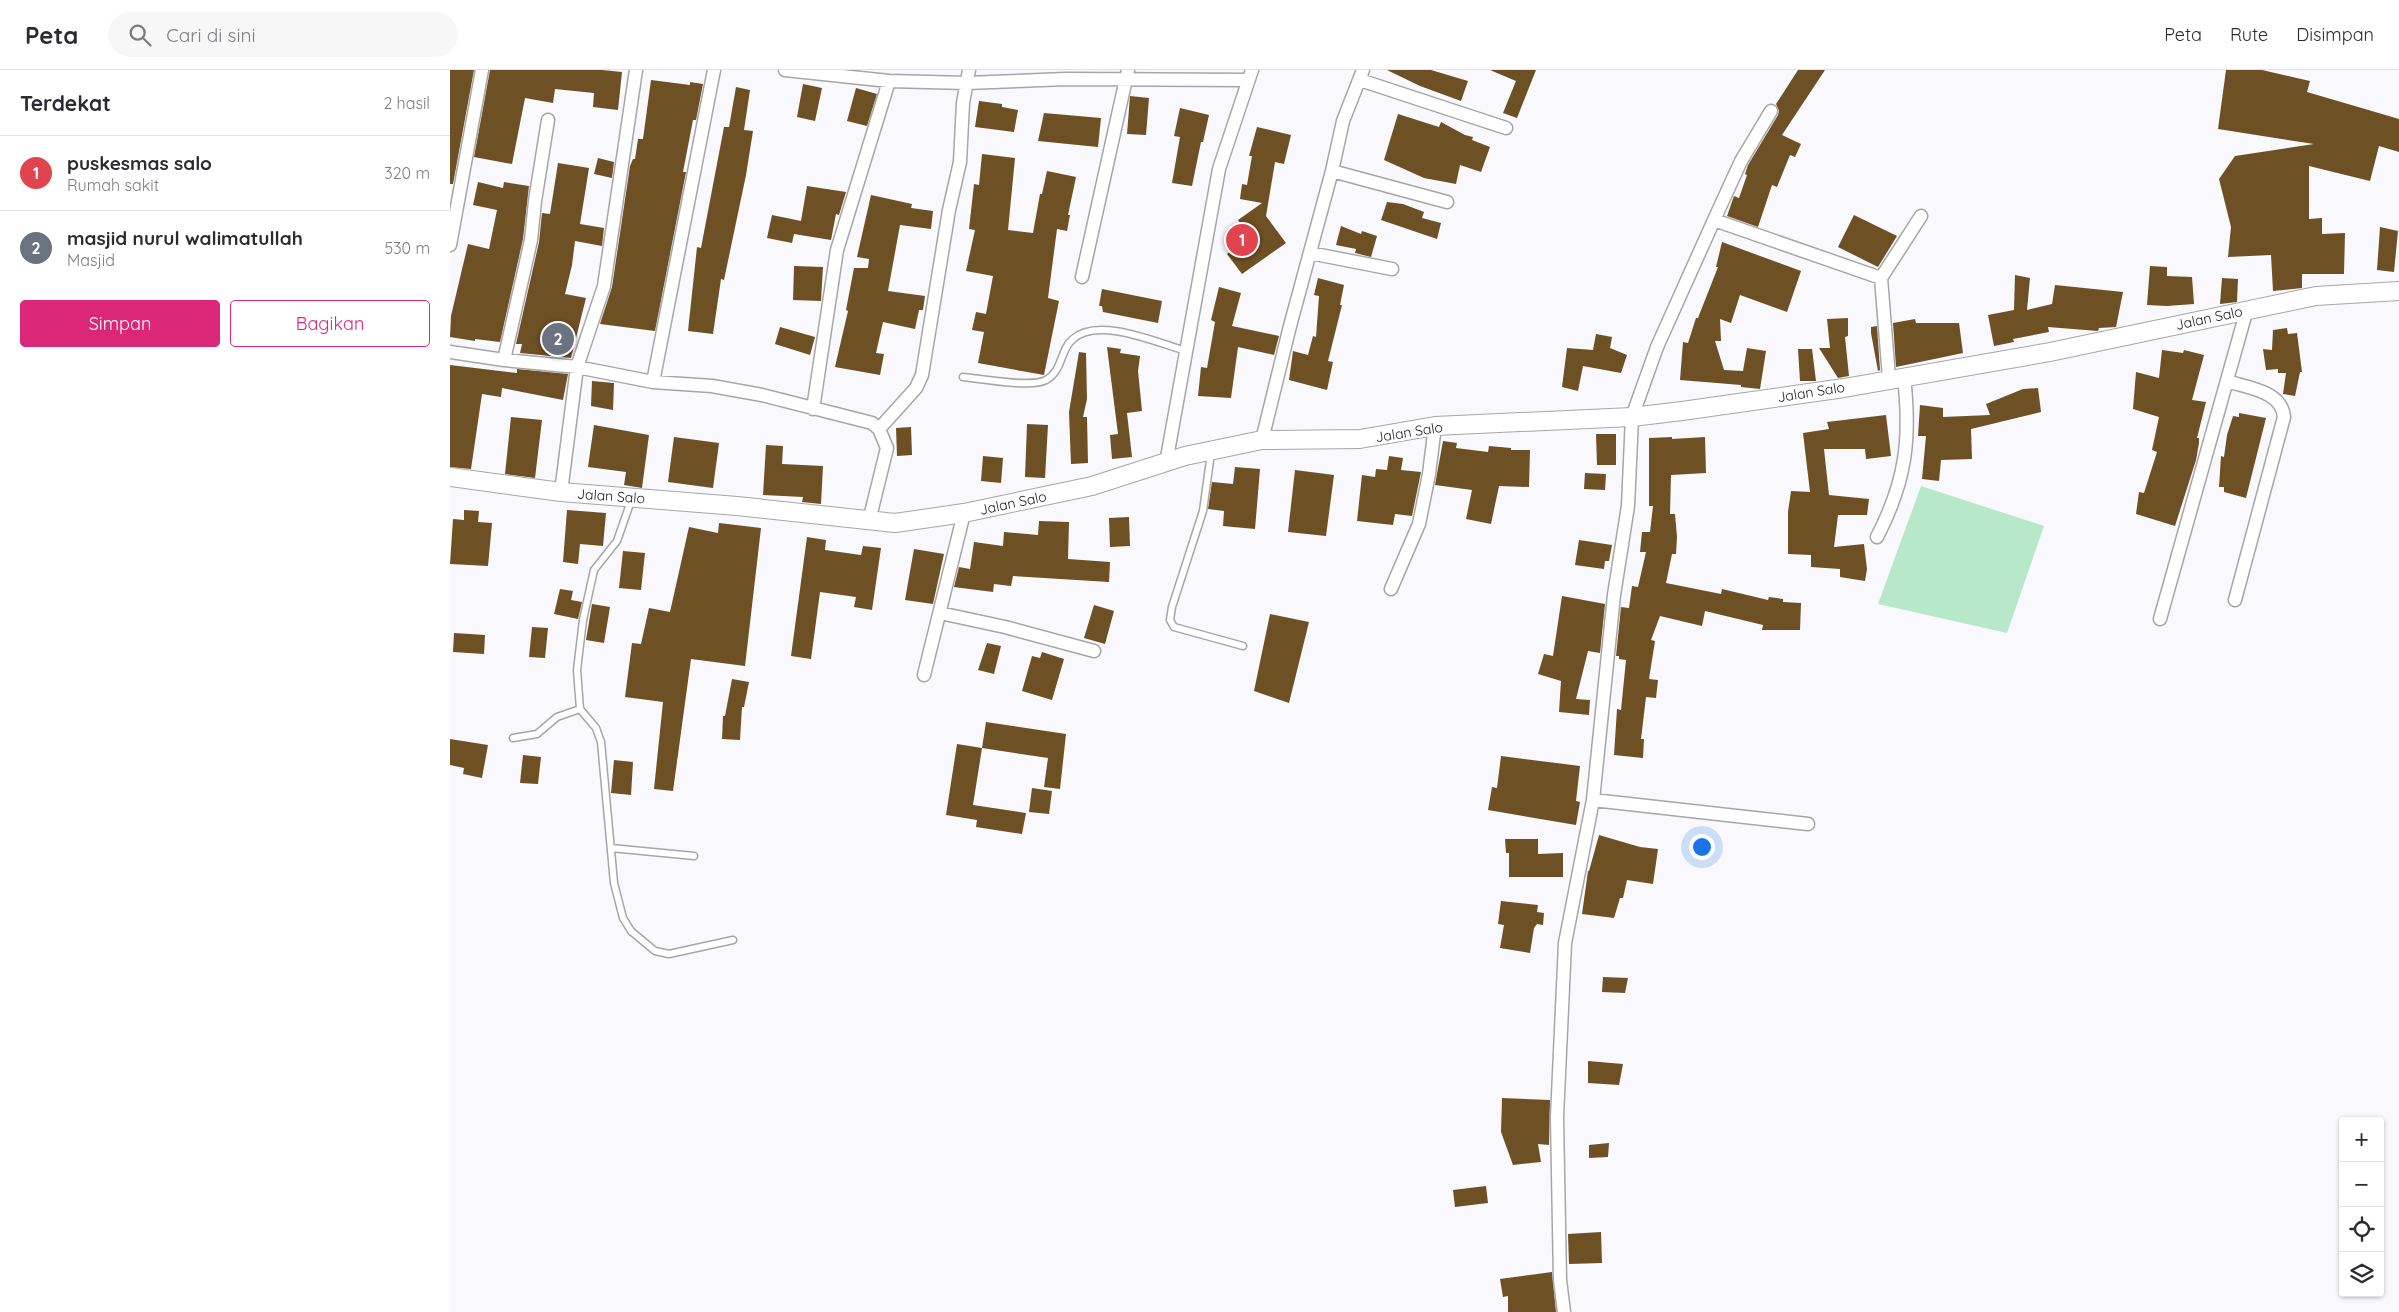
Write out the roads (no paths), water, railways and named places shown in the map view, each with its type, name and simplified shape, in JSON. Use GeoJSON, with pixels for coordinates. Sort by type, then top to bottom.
{"type":"FeatureCollection","features":[{"type":"Feature","properties":{"kind":"street"},"geometry":{"type":"LineString","coordinates":[[450,245],[482,70]]}},
{"type":"Feature","properties":{"kind":"street"},"geometry":{"type":"LineString","coordinates":[[561,492],[577,367],[604,286],[636,70]]}},
{"type":"Feature","properties":{"kind":"street"},"geometry":{"type":"LineString","coordinates":[[653,382],[714,70]]}},
{"type":"Feature","properties":{"kind":"street"},"geometry":{"type":"LineString","coordinates":[[784,70],[889,81],[967,83],[1066,79],[1127,74],[1250,75],[1219,168],[1166,463]]}},
{"type":"Feature","properties":{"kind":"street"},"geometry":{"type":"LineString","coordinates":[[880,429],[916,388],[922,375],[947,219],[960,162],[969,70]]}},
{"type":"Feature","properties":{"kind":"street"},"geometry":{"type":"LineString","coordinates":[[1082,277],[1127,74]]}},
{"type":"Feature","properties":{"kind":"street"},"geometry":{"type":"LineString","coordinates":[[1262,440],[1332,172],[1343,122],[1361,75],[1506,128]]}},
{"type":"Feature","properties":{"kind":"street"},"geometry":{"type":"LineString","coordinates":[[812,409],[837,250],[889,81]]}},
{"type":"Feature","properties":{"kind":"street"},"geometry":{"type":"LineString","coordinates":[[1564,1312],[1560,1280],[1557,1117],[1565,943],[1593,800],[1614,594],[1628,506],[1632,417],[1657,347],[1714,220],[1741,161],[1771,111]]}},
{"type":"Feature","properties":{"kind":"street"},"geometry":{"type":"LineString","coordinates":[[504,360],[531,240],[535,201],[548,120]]}},
{"type":"Feature","properties":{"kind":"street"},"geometry":{"type":"LineString","coordinates":[[1332,172],[1447,202]]}},
{"type":"Feature","properties":{"kind":"street"},"geometry":{"type":"LineString","coordinates":[[1877,537],[1887,518],[1905,464],[1908,426],[1897,378],[1880,278],[1921,216]]}},
{"type":"Feature","properties":{"kind":"street"},"geometry":{"type":"LineString","coordinates":[[1714,220],[1880,278]]}},
{"type":"Feature","properties":{"kind":"street"},"geometry":{"type":"LineString","coordinates":[[1310,253],[1392,269]]}},
{"type":"Feature","properties":{"kind":"street","name":"Jalan Salo"},"geometry":{"type":"LineString","coordinates":[[450,477],[561,492],[632,497],[895,523],[964,513],[1092,486],[1212,449],[1262,440],[1360,439],[1435,426],[1632,417],[1759,401],[2113,340],[2247,309],[2316,296],[2399,291]]}},
{"type":"Feature","properties":{"kind":"street"},"geometry":{"type":"LineString","coordinates":[[2160,619],[2247,309]]}},
{"type":"Feature","properties":{"kind":"street"},"geometry":{"type":"LineString","coordinates":[[450,352],[504,360],[577,367],[653,382],[762,395],[872,423],[880,429],[887,448],[869,520]]}},
{"type":"Feature","properties":{"kind":"street"},"geometry":{"type":"LineString","coordinates":[[2227,381],[2275,397],[2283,408],[2284,417],[2234,600]]}},
{"type":"Feature","properties":{"kind":"street"},"geometry":{"type":"LineString","coordinates":[[1391,589],[1419,524],[1429,474],[1435,426]]}},
{"type":"Feature","properties":{"kind":"street"},"geometry":{"type":"LineString","coordinates":[[924,675],[964,513]]}},
{"type":"Feature","properties":{"kind":"street"},"geometry":{"type":"LineString","coordinates":[[940,612],[1094,651]]}},
{"type":"Feature","properties":{"kind":"street"},"geometry":{"type":"LineString","coordinates":[[1593,800],[1808,824]]}},
{"type":"Feature","properties":{"kind":"lane"},"geometry":{"type":"LineString","coordinates":[[963,377],[1003,382],[1041,382],[1048,379],[1060,366],[1072,339],[1087,331],[1119,331],[1186,351]]}},
{"type":"Feature","properties":{"kind":"lane"},"geometry":{"type":"LineString","coordinates":[[1212,449],[1203,510],[1172,607],[1170,620],[1174,627],[1243,646]]}},
{"type":"Feature","properties":{"kind":"lane"},"geometry":{"type":"LineString","coordinates":[[632,497],[618,541],[594,570],[583,620],[576,670],[580,709],[596,728],[601,742],[614,883],[623,918],[631,931],[650,947],[669,954],[733,940]]}},
{"type":"Feature","properties":{"kind":"lane"},"geometry":{"type":"LineString","coordinates":[[513,738],[537,734],[557,717],[580,709]]}},
{"type":"Feature","properties":{"kind":"lane"},"geometry":{"type":"LineString","coordinates":[[611,848],[694,856]]}},
{"type":"Feature","properties":{"kind":"place","name":"puskesmas salo"},"geometry":{"type":"Point","coordinates":[1242,240]}},
{"type":"Feature","properties":{"kind":"place","name":"masjid nurul walimatullah"},"geometry":{"type":"Point","coordinates":[558,339]}}]}
